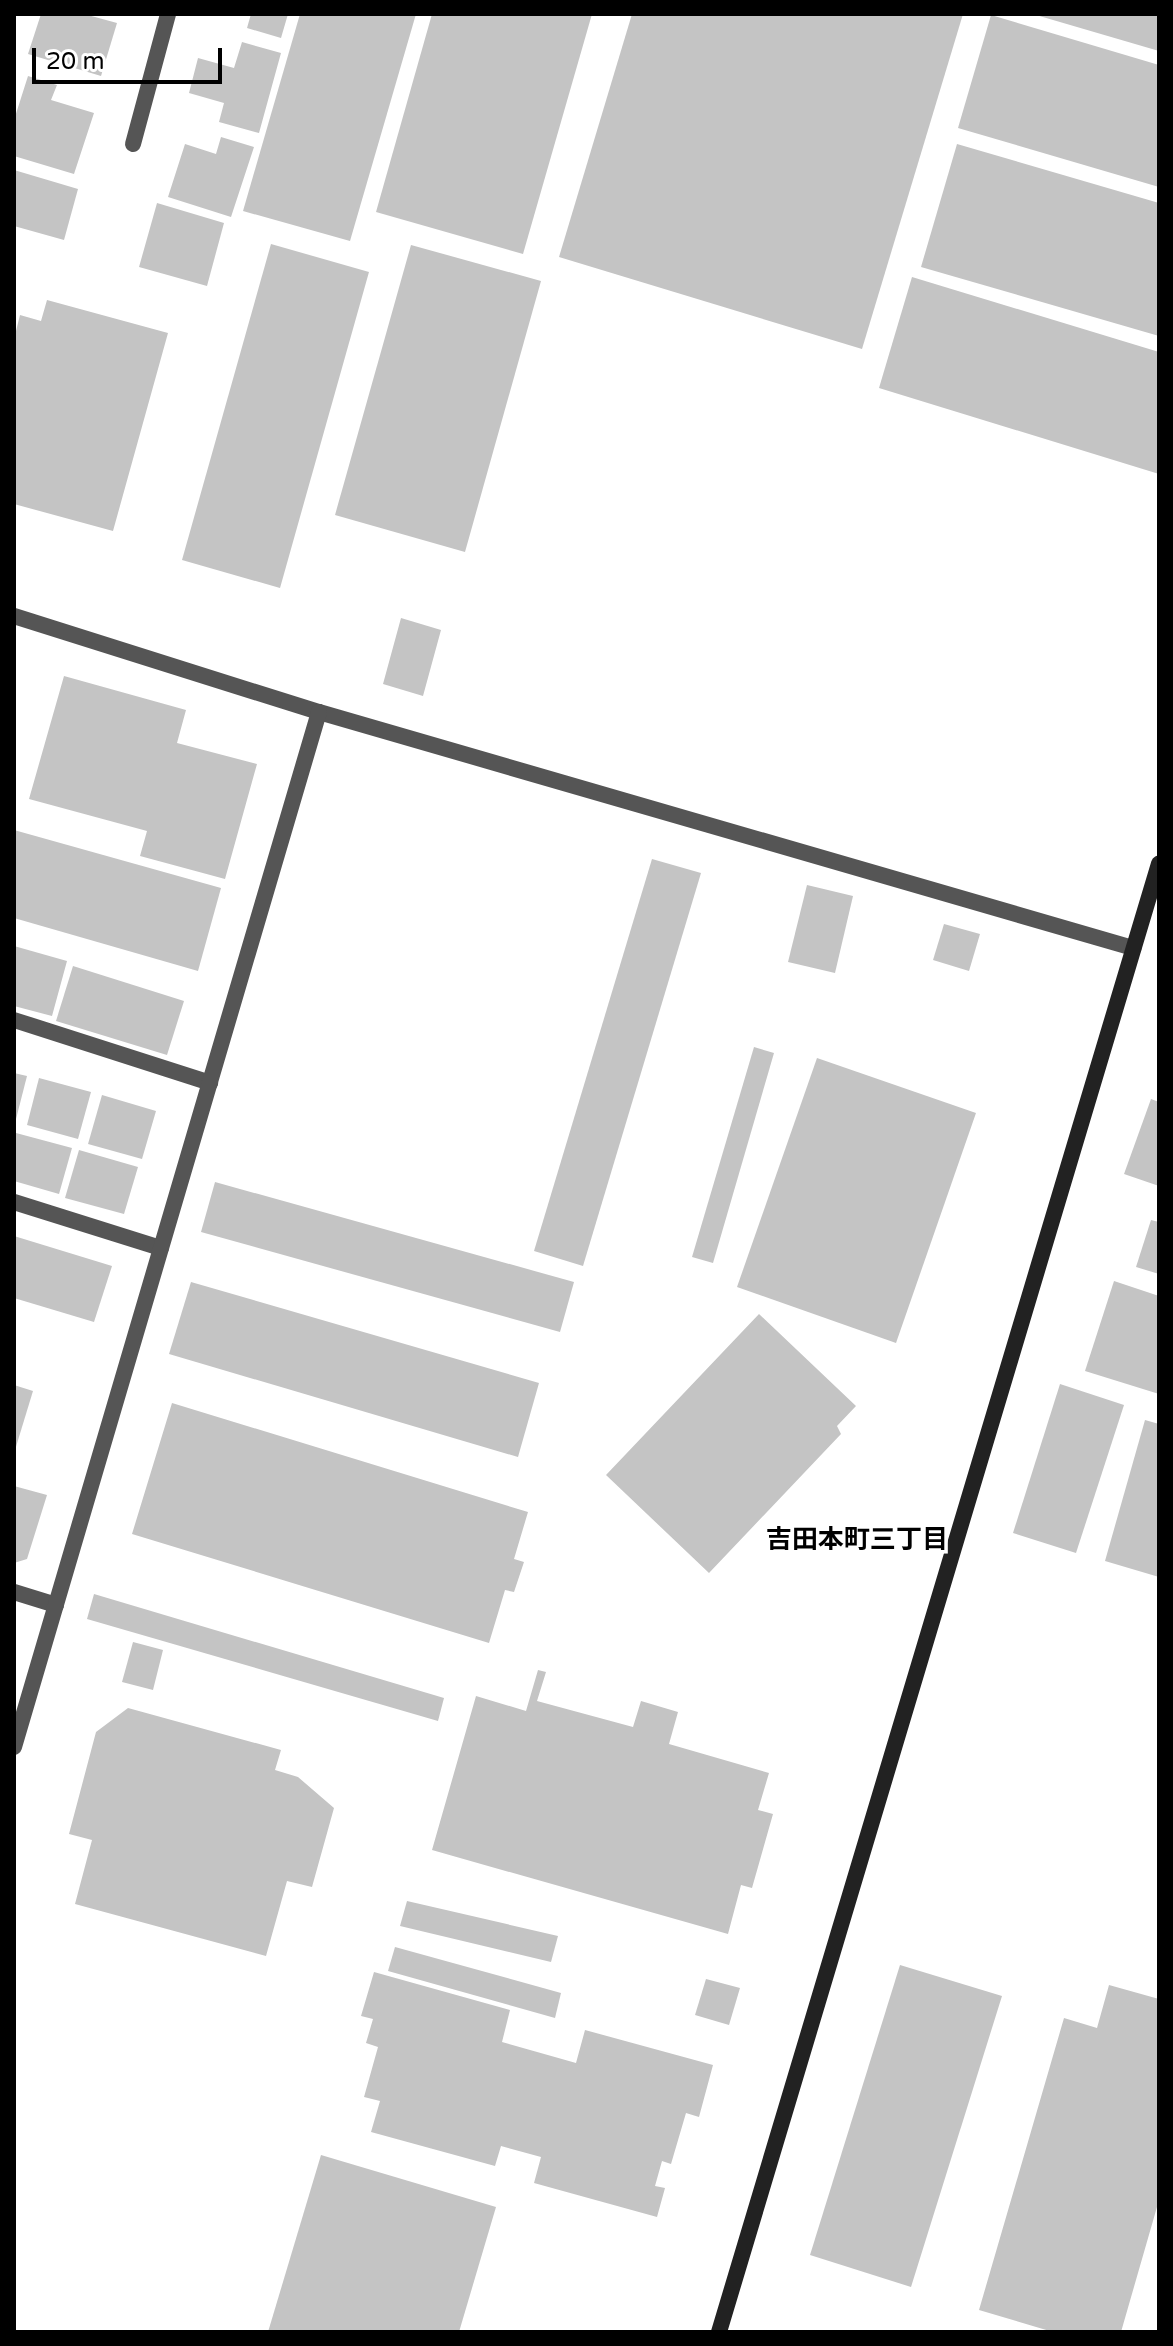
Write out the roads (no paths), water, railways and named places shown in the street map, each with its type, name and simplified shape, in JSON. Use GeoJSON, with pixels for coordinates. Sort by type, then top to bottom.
{"type":"FeatureCollection","features":[{"type":"Feature","properties":{"kind":"street"},"geometry":{"type":"LineString","coordinates":[[133,144],[168,14]]}},
{"type":"Feature","properties":{"kind":"street"},"geometry":{"type":"LineString","coordinates":[[14,616],[319,712],[1133,948]]}},
{"type":"Feature","properties":{"kind":"street"},"geometry":{"type":"LineString","coordinates":[[14,1747],[319,712]]}},
{"type":"Feature","properties":{"kind":"street"},"geometry":{"type":"LineString","coordinates":[[719,2332],[1159,864]]}},
{"type":"Feature","properties":{"kind":"street"},"geometry":{"type":"LineString","coordinates":[[14,1020],[210,1083]]}},
{"type":"Feature","properties":{"kind":"street"},"geometry":{"type":"LineString","coordinates":[[14,1202],[161,1248]]}},
{"type":"Feature","properties":{"kind":"street"},"geometry":{"type":"LineString","coordinates":[[14,1592],[56,1605]]}},
{"type":"Feature","properties":{"kind":"district","name":"吉田本町三丁目"},"geometry":{"type":"Point","coordinates":[857,1540]}}]}
